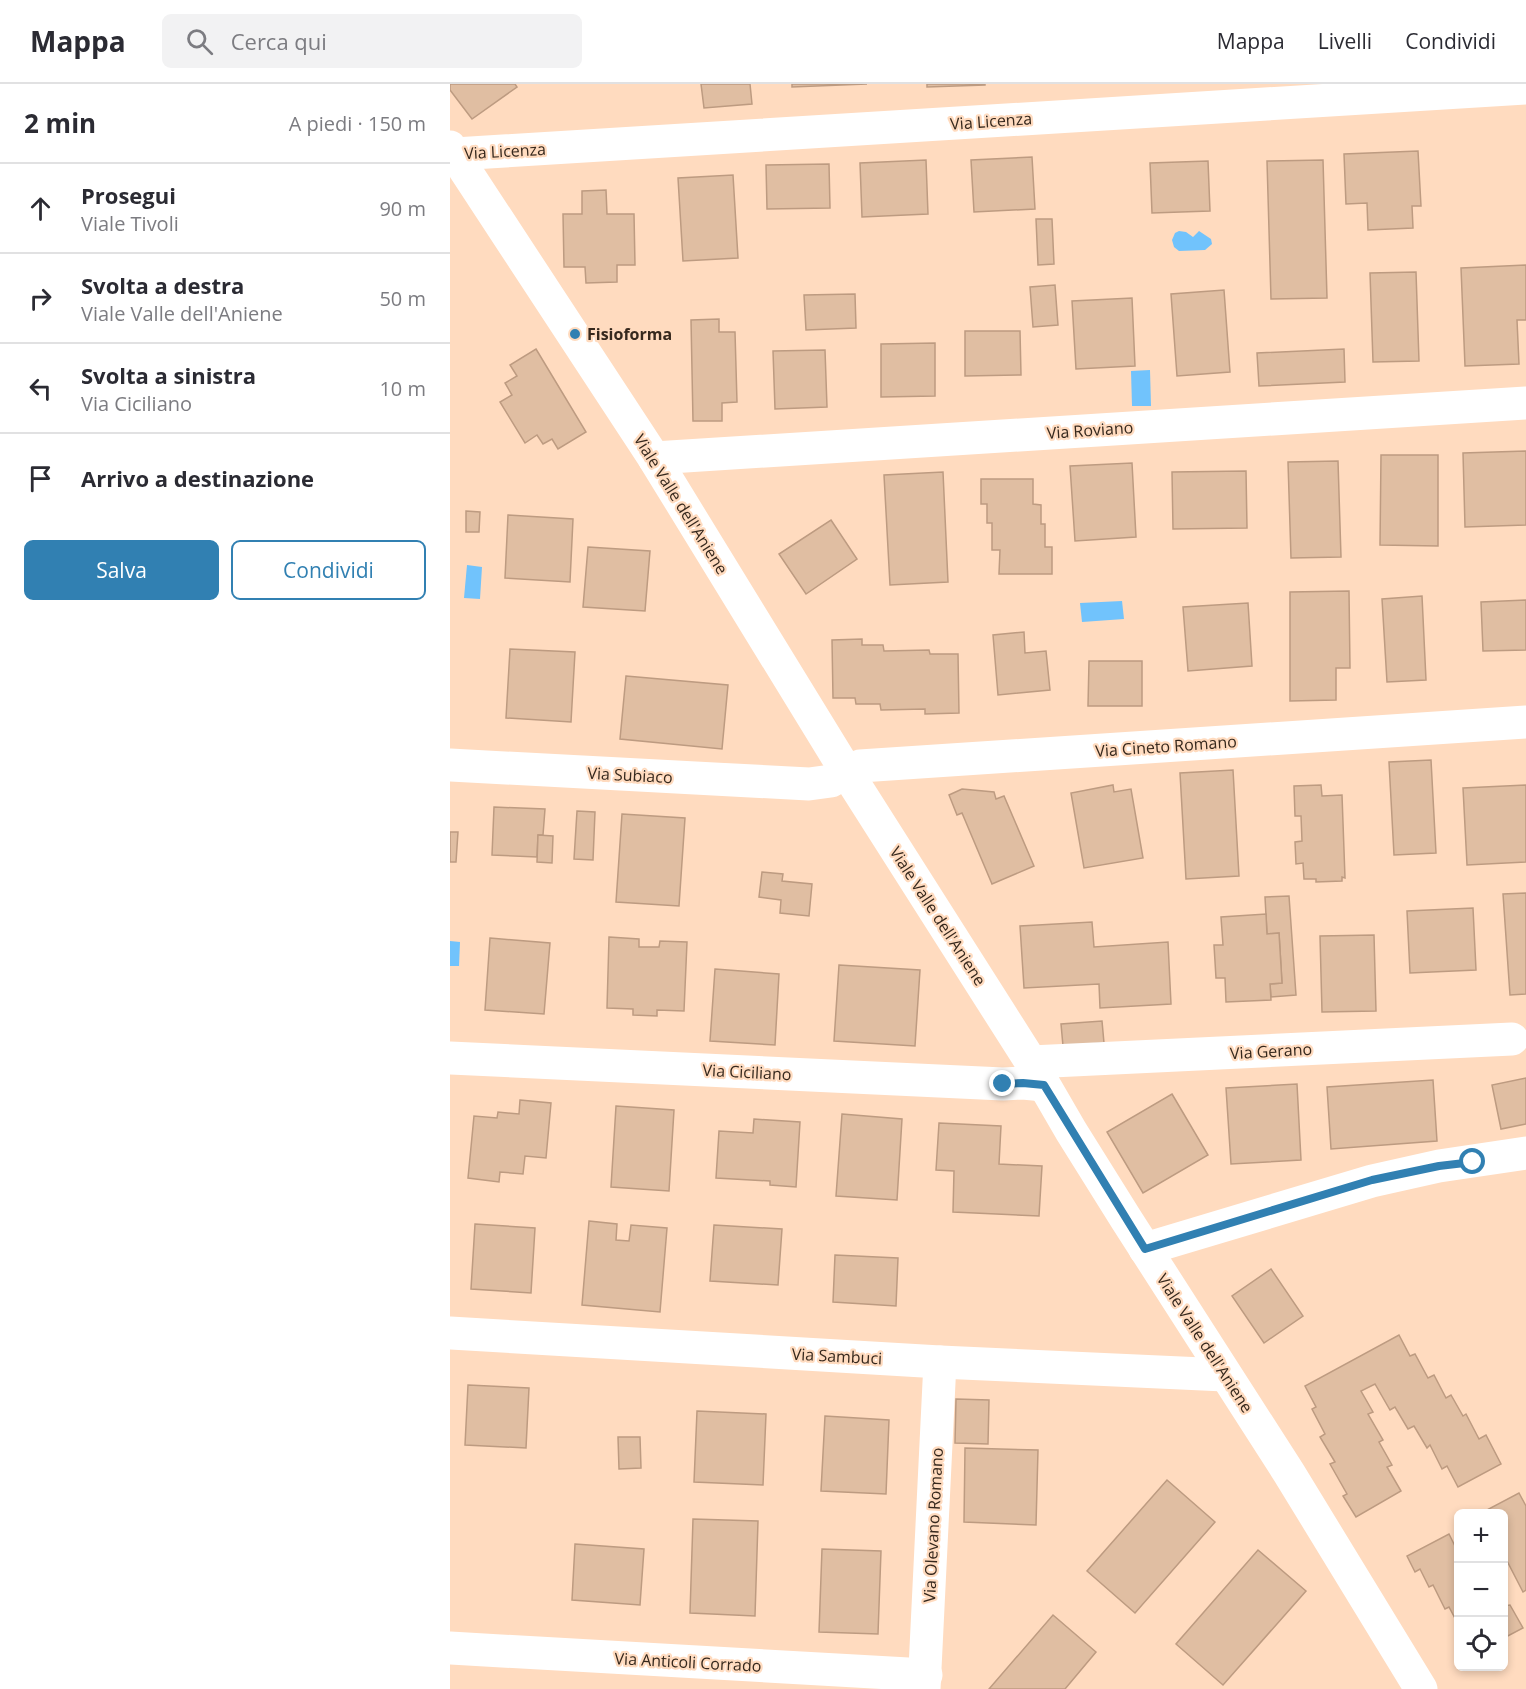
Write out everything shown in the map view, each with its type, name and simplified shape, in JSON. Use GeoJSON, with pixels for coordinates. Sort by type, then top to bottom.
{"type":"FeatureCollection","features":[{"type":"Feature","properties":{"kind":"street","name":"Via Licenza"},"geometry":{"type":"LineString","coordinates":[[453,150],[1526,88]]}},
{"type":"Feature","properties":{"kind":"street","name":"Viale Valle dell'Aniene"},"geometry":{"type":"LineString","coordinates":[[453,150],[654,458],[846,771],[1145,1249],[1289,1473],[1421,1689]]}},
{"type":"Feature","properties":{"kind":"street","name":"Via Roviano"},"geometry":{"type":"LineString","coordinates":[[654,458],[1526,403]]}},
{"type":"Feature","properties":{"kind":"street","name":"Via Cineto Romano"},"geometry":{"type":"LineString","coordinates":[[809,784],[831,781],[846,771],[860,766],[1526,722]]}},
{"type":"Feature","properties":{"kind":"street","name":"Via Subiaco"},"geometry":{"type":"LineString","coordinates":[[450,765],[809,784]]}},
{"type":"Feature","properties":{"kind":"street","name":"Via Gerano"},"geometry":{"type":"LineString","coordinates":[[1037,1074],[1512,1039]]}},
{"type":"Feature","properties":{"kind":"street","name":"Via Ciciliano"},"geometry":{"type":"LineString","coordinates":[[450,1058],[1003,1084],[1023,1083],[1037,1074]]}},
{"type":"Feature","properties":{"kind":"street"},"geometry":{"type":"LineString","coordinates":[[1145,1249],[1372,1180],[1439,1166],[1526,1153]]}},
{"type":"Feature","properties":{"kind":"street","name":"Via Sambuci"},"geometry":{"type":"LineString","coordinates":[[450,1333],[940,1362],[1225,1375]]}},
{"type":"Feature","properties":{"kind":"street","name":"Via Olevano Romano"},"geometry":{"type":"LineString","coordinates":[[925,1682],[940,1362]]}},
{"type":"Feature","properties":{"kind":"street","name":"Via Anticoli Corrado"},"geometry":{"type":"LineString","coordinates":[[450,1648],[925,1682]]}},
{"type":"Feature","properties":{"kind":"water"},"geometry":{"type":"Polygon","coordinates":[[[1199,231],[1211,239],[1212,244],[1205,250],[1179,251],[1174,247],[1172,240],[1175,233],[1186,232],[1193,237],[1199,231]]]}},
{"type":"Feature","properties":{"kind":"water"},"geometry":{"type":"Polygon","coordinates":[[[1150,370],[1151,406],[1132,406],[1131,371],[1150,370]]]}},
{"type":"Feature","properties":{"kind":"water"},"geometry":{"type":"Polygon","coordinates":[[[467,565],[482,567],[480,599],[464,598],[467,565]]]}},
{"type":"Feature","properties":{"kind":"water"},"geometry":{"type":"Polygon","coordinates":[[[1122,601],[1124,619],[1082,622],[1080,603],[1122,601]]]}},
{"type":"Feature","properties":{"kind":"water"},"geometry":{"type":"Polygon","coordinates":[[[450,941],[460,942],[459,966],[450,966],[450,941]]]}},
{"type":"Feature","properties":{"kind":"building"},"geometry":{"type":"Polygon","coordinates":[[[450,84],[515,84],[517,87],[472,119],[450,90],[450,84]]]}},
{"type":"Feature","properties":{"kind":"building"},"geometry":{"type":"Polygon","coordinates":[[[701,84],[750,84],[752,104],[704,108],[701,84]]]}},
{"type":"Feature","properties":{"kind":"building"},"geometry":{"type":"Polygon","coordinates":[[[792,84],[867,84],[792,87],[792,84]]]}},
{"type":"Feature","properties":{"kind":"building"},"geometry":{"type":"Polygon","coordinates":[[[927,84],[985,84],[985,85],[927,87],[927,84]]]}},
{"type":"Feature","properties":{"kind":"building"},"geometry":{"type":"Polygon","coordinates":[[[1418,151],[1421,206],[1412,206],[1413,228],[1368,230],[1367,203],[1346,204],[1344,154],[1418,151]]]}},
{"type":"Feature","properties":{"kind":"building"},"geometry":{"type":"Polygon","coordinates":[[[1032,157],[1035,209],[974,212],[971,160],[1032,157]]]}},
{"type":"Feature","properties":{"kind":"building"},"geometry":{"type":"Polygon","coordinates":[[[926,160],[928,214],[862,217],[860,163],[926,160]]]}},
{"type":"Feature","properties":{"kind":"building"},"geometry":{"type":"Polygon","coordinates":[[[1323,160],[1327,298],[1271,299],[1267,161],[1323,160]]]}},
{"type":"Feature","properties":{"kind":"building"},"geometry":{"type":"Polygon","coordinates":[[[1208,161],[1210,211],[1152,213],[1150,163],[1208,161]]]}},
{"type":"Feature","properties":{"kind":"building"},"geometry":{"type":"Polygon","coordinates":[[[829,164],[830,208],[767,209],[766,165],[829,164]]]}},
{"type":"Feature","properties":{"kind":"building"},"geometry":{"type":"Polygon","coordinates":[[[733,175],[738,258],[683,261],[678,178],[733,175]]]}},
{"type":"Feature","properties":{"kind":"building"},"geometry":{"type":"Polygon","coordinates":[[[606,190],[607,214],[634,214],[635,265],[617,265],[617,282],[586,283],[585,267],[564,267],[563,214],[582,214],[582,191],[606,190]]]}},
{"type":"Feature","properties":{"kind":"building"},"geometry":{"type":"Polygon","coordinates":[[[1036,219],[1052,219],[1054,264],[1038,265],[1036,219]]]}},
{"type":"Feature","properties":{"kind":"building"},"geometry":{"type":"Polygon","coordinates":[[[1526,265],[1526,320],[1517,320],[1519,364],[1465,366],[1461,268],[1526,265]]]}},
{"type":"Feature","properties":{"kind":"building"},"geometry":{"type":"Polygon","coordinates":[[[1416,272],[1419,361],[1373,362],[1370,273],[1416,272]]]}},
{"type":"Feature","properties":{"kind":"building"},"geometry":{"type":"Polygon","coordinates":[[[1055,285],[1058,325],[1033,327],[1030,287],[1055,285]]]}},
{"type":"Feature","properties":{"kind":"building"},"geometry":{"type":"Polygon","coordinates":[[[1224,290],[1230,372],[1177,376],[1171,294],[1224,290]]]}},
{"type":"Feature","properties":{"kind":"building"},"geometry":{"type":"Polygon","coordinates":[[[855,294],[856,328],[806,330],[804,295],[855,294]]]}},
{"type":"Feature","properties":{"kind":"building"},"geometry":{"type":"Polygon","coordinates":[[[1132,298],[1135,366],[1076,369],[1072,301],[1132,298]]]}},
{"type":"Feature","properties":{"kind":"building"},"geometry":{"type":"Polygon","coordinates":[[[719,319],[719,332],[735,332],[737,402],[722,403],[722,421],[693,421],[691,320],[719,319]]]}},
{"type":"Feature","properties":{"kind":"building"},"geometry":{"type":"Polygon","coordinates":[[[965,331],[1020,331],[1021,375],[965,376],[965,331]]]}},
{"type":"Feature","properties":{"kind":"building"},"geometry":{"type":"Polygon","coordinates":[[[935,343],[935,396],[881,397],[881,344],[935,343]]]}},
{"type":"Feature","properties":{"kind":"building"},"geometry":{"type":"Polygon","coordinates":[[[536,349],[586,432],[558,449],[552,439],[543,444],[537,435],[525,443],[500,402],[512,395],[505,383],[517,376],[510,365],[536,349]]]}},
{"type":"Feature","properties":{"kind":"building"},"geometry":{"type":"Polygon","coordinates":[[[1344,349],[1345,382],[1259,386],[1257,353],[1344,349]]]}},
{"type":"Feature","properties":{"kind":"building"},"geometry":{"type":"Polygon","coordinates":[[[825,350],[827,407],[775,409],[773,351],[825,350]]]}},
{"type":"Feature","properties":{"kind":"building"},"geometry":{"type":"Polygon","coordinates":[[[1526,451],[1526,525],[1465,527],[1463,453],[1526,451]]]}},
{"type":"Feature","properties":{"kind":"building"},"geometry":{"type":"Polygon","coordinates":[[[1381,455],[1438,455],[1438,546],[1380,545],[1381,455]]]}},
{"type":"Feature","properties":{"kind":"building"},"geometry":{"type":"Polygon","coordinates":[[[1338,461],[1341,557],[1291,558],[1288,462],[1338,461]]]}},
{"type":"Feature","properties":{"kind":"building"},"geometry":{"type":"Polygon","coordinates":[[[1132,463],[1136,537],[1075,541],[1070,466],[1132,463]]]}},
{"type":"Feature","properties":{"kind":"building"},"geometry":{"type":"Polygon","coordinates":[[[1246,471],[1247,528],[1173,529],[1172,472],[1246,471]]]}},
{"type":"Feature","properties":{"kind":"building"},"geometry":{"type":"Polygon","coordinates":[[[943,472],[948,582],[890,585],[884,475],[943,472]]]}},
{"type":"Feature","properties":{"kind":"building"},"geometry":{"type":"Polygon","coordinates":[[[981,479],[1033,479],[1033,504],[1041,505],[1041,524],[1045,524],[1045,547],[1052,547],[1052,574],[999,574],[1000,550],[992,550],[992,523],[987,523],[987,504],[981,504],[981,479]]]}},
{"type":"Feature","properties":{"kind":"building"},"geometry":{"type":"Polygon","coordinates":[[[466,511],[480,512],[479,532],[466,532],[466,511]]]}},
{"type":"Feature","properties":{"kind":"building"},"geometry":{"type":"Polygon","coordinates":[[[508,515],[573,519],[570,582],[505,578],[508,515]]]}},
{"type":"Feature","properties":{"kind":"building"},"geometry":{"type":"Polygon","coordinates":[[[831,520],[857,559],[806,594],[779,554],[831,520]]]}},
{"type":"Feature","properties":{"kind":"building"},"geometry":{"type":"Polygon","coordinates":[[[588,547],[650,551],[645,611],[583,607],[588,547]]]}},
{"type":"Feature","properties":{"kind":"building"},"geometry":{"type":"Polygon","coordinates":[[[1349,591],[1350,668],[1336,668],[1336,700],[1290,701],[1290,592],[1349,591]]]}},
{"type":"Feature","properties":{"kind":"building"},"geometry":{"type":"Polygon","coordinates":[[[1422,596],[1426,680],[1387,682],[1382,599],[1422,596]]]}},
{"type":"Feature","properties":{"kind":"building"},"geometry":{"type":"Polygon","coordinates":[[[1526,600],[1526,650],[1483,651],[1481,602],[1526,600]]]}},
{"type":"Feature","properties":{"kind":"building"},"geometry":{"type":"Polygon","coordinates":[[[1248,603],[1252,666],[1188,671],[1183,607],[1248,603]]]}},
{"type":"Feature","properties":{"kind":"building"},"geometry":{"type":"Polygon","coordinates":[[[1024,632],[1025,653],[1046,651],[1050,690],[998,695],[993,635],[1024,632]]]}},
{"type":"Feature","properties":{"kind":"building"},"geometry":{"type":"Polygon","coordinates":[[[862,639],[862,645],[883,645],[884,651],[929,650],[930,654],[958,654],[959,713],[925,714],[925,709],[881,710],[880,704],[856,704],[855,698],[833,698],[832,640],[862,639]]]}},
{"type":"Feature","properties":{"kind":"building"},"geometry":{"type":"Polygon","coordinates":[[[510,649],[575,652],[571,722],[506,718],[510,649]]]}},
{"type":"Feature","properties":{"kind":"building"},"geometry":{"type":"Polygon","coordinates":[[[1089,661],[1142,661],[1142,706],[1088,706],[1089,661]]]}},
{"type":"Feature","properties":{"kind":"building"},"geometry":{"type":"Polygon","coordinates":[[[626,676],[728,685],[722,749],[620,739],[626,676]]]}},
{"type":"Feature","properties":{"kind":"building"},"geometry":{"type":"Polygon","coordinates":[[[1431,760],[1436,853],[1394,855],[1389,762],[1431,760]]]}},
{"type":"Feature","properties":{"kind":"building"},"geometry":{"type":"Polygon","coordinates":[[[1233,770],[1239,876],[1186,879],[1180,773],[1233,770]]]}},
{"type":"Feature","properties":{"kind":"building"},"geometry":{"type":"Polygon","coordinates":[[[1113,785],[1114,792],[1131,789],[1143,858],[1084,868],[1071,793],[1113,785]]]}},
{"type":"Feature","properties":{"kind":"building"},"geometry":{"type":"Polygon","coordinates":[[[1321,785],[1322,796],[1342,795],[1345,878],[1342,877],[1342,881],[1316,882],[1316,879],[1304,879],[1303,863],[1296,864],[1295,842],[1302,841],[1301,816],[1295,816],[1294,786],[1321,785]]]}},
{"type":"Feature","properties":{"kind":"building"},"geometry":{"type":"Polygon","coordinates":[[[1526,785],[1526,862],[1467,865],[1463,788],[1526,785]]]}},
{"type":"Feature","properties":{"kind":"building"},"geometry":{"type":"Polygon","coordinates":[[[962,789],[994,792],[996,799],[1004,796],[1034,866],[992,884],[962,813],[957,815],[949,795],[962,789]]]}},
{"type":"Feature","properties":{"kind":"building"},"geometry":{"type":"Polygon","coordinates":[[[494,807],[545,809],[543,835],[538,835],[537,857],[492,855],[494,807]]]}},
{"type":"Feature","properties":{"kind":"building"},"geometry":{"type":"Polygon","coordinates":[[[577,811],[595,812],[593,860],[574,859],[577,811]]]}},
{"type":"Feature","properties":{"kind":"building"},"geometry":{"type":"Polygon","coordinates":[[[622,814],[685,818],[679,906],[616,902],[622,814]]]}},
{"type":"Feature","properties":{"kind":"building"},"geometry":{"type":"Polygon","coordinates":[[[450,832],[458,832],[456,862],[450,862],[450,832]]]}},
{"type":"Feature","properties":{"kind":"building"},"geometry":{"type":"Polygon","coordinates":[[[538,835],[553,836],[552,863],[537,862],[538,835]]]}},
{"type":"Feature","properties":{"kind":"building"},"geometry":{"type":"Polygon","coordinates":[[[762,872],[783,874],[782,881],[812,884],[809,916],[780,913],[781,900],[759,897],[762,872]]]}},
{"type":"Feature","properties":{"kind":"building"},"geometry":{"type":"Polygon","coordinates":[[[1526,893],[1526,994],[1510,995],[1503,894],[1526,893]]]}},
{"type":"Feature","properties":{"kind":"building"},"geometry":{"type":"Polygon","coordinates":[[[1289,896],[1296,995],[1271,997],[1270,984],[1282,983],[1279,933],[1267,934],[1265,897],[1289,896]]]}},
{"type":"Feature","properties":{"kind":"building"},"geometry":{"type":"Polygon","coordinates":[[[1473,908],[1476,970],[1410,973],[1407,911],[1473,908]]]}},
{"type":"Feature","properties":{"kind":"building"},"geometry":{"type":"Polygon","coordinates":[[[1266,914],[1267,934],[1279,933],[1282,983],[1270,984],[1271,1000],[1226,1002],[1225,978],[1216,978],[1214,945],[1223,945],[1221,917],[1266,914]]]}},
{"type":"Feature","properties":{"kind":"building"},"geometry":{"type":"Polygon","coordinates":[[[1092,922],[1094,947],[1168,942],[1171,1004],[1100,1008],[1099,984],[1024,988],[1020,926],[1092,922]]]}},
{"type":"Feature","properties":{"kind":"building"},"geometry":{"type":"Polygon","coordinates":[[[1374,935],[1376,1011],[1322,1012],[1320,936],[1374,935]]]}},
{"type":"Feature","properties":{"kind":"building"},"geometry":{"type":"Polygon","coordinates":[[[609,937],[639,939],[639,947],[659,947],[660,941],[687,942],[684,1011],[657,1010],[657,1016],[633,1015],[633,1009],[607,1008],[609,937]]]}},
{"type":"Feature","properties":{"kind":"building"},"geometry":{"type":"Polygon","coordinates":[[[490,938],[550,943],[544,1014],[485,1010],[490,938]]]}},
{"type":"Feature","properties":{"kind":"building"},"geometry":{"type":"Polygon","coordinates":[[[839,965],[920,970],[915,1046],[834,1041],[839,965]]]}},
{"type":"Feature","properties":{"kind":"building"},"geometry":{"type":"Polygon","coordinates":[[[715,969],[779,974],[775,1045],[710,1041],[715,969]]]}},
{"type":"Feature","properties":{"kind":"building"},"geometry":{"type":"Polygon","coordinates":[[[1102,1021],[1104,1043],[1063,1046],[1061,1024],[1102,1021]]]}},
{"type":"Feature","properties":{"kind":"building"},"geometry":{"type":"Polygon","coordinates":[[[1526,1078],[1526,1124],[1501,1129],[1492,1085],[1526,1078]]]}},
{"type":"Feature","properties":{"kind":"building"},"geometry":{"type":"Polygon","coordinates":[[[1433,1080],[1437,1141],[1331,1149],[1327,1087],[1433,1080]]]}},
{"type":"Feature","properties":{"kind":"building"},"geometry":{"type":"Polygon","coordinates":[[[1297,1084],[1301,1160],[1231,1164],[1226,1088],[1297,1084]]]}},
{"type":"Feature","properties":{"kind":"building"},"geometry":{"type":"Polygon","coordinates":[[[1172,1094],[1208,1155],[1143,1193],[1107,1132],[1172,1094]]]}},
{"type":"Feature","properties":{"kind":"building"},"geometry":{"type":"Polygon","coordinates":[[[520,1100],[551,1103],[546,1158],[525,1156],[523,1174],[500,1172],[499,1182],[468,1178],[474,1116],[497,1118],[498,1112],[519,1114],[520,1100]]]}},
{"type":"Feature","properties":{"kind":"building"},"geometry":{"type":"Polygon","coordinates":[[[616,1106],[674,1110],[669,1191],[611,1187],[616,1106]]]}},
{"type":"Feature","properties":{"kind":"building"},"geometry":{"type":"Polygon","coordinates":[[[842,1114],[902,1119],[897,1200],[836,1196],[842,1114]]]}},
{"type":"Feature","properties":{"kind":"building"},"geometry":{"type":"Polygon","coordinates":[[[754,1119],[800,1122],[796,1187],[770,1185],[770,1181],[716,1178],[719,1131],[753,1133],[754,1119]]]}},
{"type":"Feature","properties":{"kind":"building"},"geometry":{"type":"Polygon","coordinates":[[[939,1123],[1001,1126],[999,1164],[1042,1166],[1039,1216],[953,1212],[954,1171],[936,1170],[939,1123]]]}},
{"type":"Feature","properties":{"kind":"building"},"geometry":{"type":"Polygon","coordinates":[[[589,1221],[617,1224],[616,1240],[629,1241],[631,1225],[667,1228],[660,1312],[582,1305],[589,1221]]]}},
{"type":"Feature","properties":{"kind":"building"},"geometry":{"type":"Polygon","coordinates":[[[475,1224],[535,1228],[531,1293],[471,1289],[475,1224]]]}},
{"type":"Feature","properties":{"kind":"building"},"geometry":{"type":"Polygon","coordinates":[[[714,1225],[782,1229],[778,1285],[710,1281],[714,1225]]]}},
{"type":"Feature","properties":{"kind":"building"},"geometry":{"type":"Polygon","coordinates":[[[835,1255],[898,1258],[896,1306],[833,1302],[835,1255]]]}},
{"type":"Feature","properties":{"kind":"building"},"geometry":{"type":"Polygon","coordinates":[[[1271,1269],[1303,1316],[1264,1343],[1232,1296],[1271,1269]]]}},
{"type":"Feature","properties":{"kind":"building"},"geometry":{"type":"Polygon","coordinates":[[[1399,1335],[1410,1356],[1415,1354],[1428,1378],[1434,1375],[1446,1398],[1451,1395],[1463,1416],[1466,1414],[1479,1439],[1486,1435],[1501,1464],[1458,1487],[1447,1466],[1442,1469],[1430,1445],[1427,1448],[1414,1426],[1408,1429],[1395,1407],[1390,1410],[1375,1384],[1361,1391],[1373,1412],[1368,1414],[1383,1440],[1379,1442],[1392,1465],[1387,1467],[1401,1491],[1356,1517],[1343,1496],[1347,1494],[1330,1464],[1335,1462],[1320,1437],[1325,1434],[1312,1409],[1316,1407],[1305,1386],[1399,1335]]]}},
{"type":"Feature","properties":{"kind":"building"},"geometry":{"type":"Polygon","coordinates":[[[468,1385],[529,1388],[526,1448],[465,1445],[468,1385]]]}},
{"type":"Feature","properties":{"kind":"building"},"geometry":{"type":"Polygon","coordinates":[[[956,1399],[989,1400],[988,1444],[955,1443],[956,1399]]]}},
{"type":"Feature","properties":{"kind":"building"},"geometry":{"type":"Polygon","coordinates":[[[697,1411],[766,1414],[763,1485],[694,1482],[697,1411]]]}},
{"type":"Feature","properties":{"kind":"building"},"geometry":{"type":"Polygon","coordinates":[[[825,1416],[889,1420],[886,1494],[821,1491],[825,1416]]]}},
{"type":"Feature","properties":{"kind":"building"},"geometry":{"type":"Polygon","coordinates":[[[618,1437],[640,1437],[641,1468],[619,1469],[618,1437]]]}},
{"type":"Feature","properties":{"kind":"building"},"geometry":{"type":"Polygon","coordinates":[[[965,1448],[1038,1450],[1036,1525],[964,1522],[965,1448]]]}},
{"type":"Feature","properties":{"kind":"building"},"geometry":{"type":"Polygon","coordinates":[[[1167,1480],[1215,1522],[1135,1613],[1087,1571],[1167,1480]]]}},
{"type":"Feature","properties":{"kind":"building"},"geometry":{"type":"Polygon","coordinates":[[[1519,1493],[1526,1506],[1526,1590],[1523,1592],[1508,1563],[1508,1509],[1489,1509],[1519,1493]]]}},
{"type":"Feature","properties":{"kind":"building"},"geometry":{"type":"Polygon","coordinates":[[[693,1519],[758,1521],[755,1616],[690,1613],[693,1519]]]}},
{"type":"Feature","properties":{"kind":"building"},"geometry":{"type":"Polygon","coordinates":[[[1449,1534],[1454,1544],[1454,1616],[1449,1607],[1445,1609],[1433,1585],[1429,1587],[1420,1569],[1415,1572],[1407,1556],[1449,1534]]]}},
{"type":"Feature","properties":{"kind":"building"},"geometry":{"type":"Polygon","coordinates":[[[575,1544],[644,1549],[640,1605],[572,1600],[575,1544]]]}},
{"type":"Feature","properties":{"kind":"building"},"geometry":{"type":"Polygon","coordinates":[[[822,1549],[881,1551],[878,1634],[819,1632],[822,1549]]]}},
{"type":"Feature","properties":{"kind":"building"},"geometry":{"type":"Polygon","coordinates":[[[1258,1550],[1306,1591],[1223,1685],[1176,1644],[1258,1550]]]}},
{"type":"Feature","properties":{"kind":"building"},"geometry":{"type":"Polygon","coordinates":[[[1508,1605],[1510,1605],[1523,1628],[1508,1636],[1508,1617],[1508,1605]]]}},
{"type":"Feature","properties":{"kind":"building"},"geometry":{"type":"Polygon","coordinates":[[[1053,1615],[1096,1652],[1065,1689],[989,1689],[1053,1615]]]}},
{"type":"Feature","properties":{"kind":"place","name":"Fisioforma"},"geometry":{"type":"Point","coordinates":[575,334]}},
{"type":"Feature","properties":{"kind":"route"},"geometry":{"type":"LineString","coordinates":[[1003,1084],[1044,1085],[1145,1249],[1372,1180],[1439,1166],[1473,1162]]}}]}
